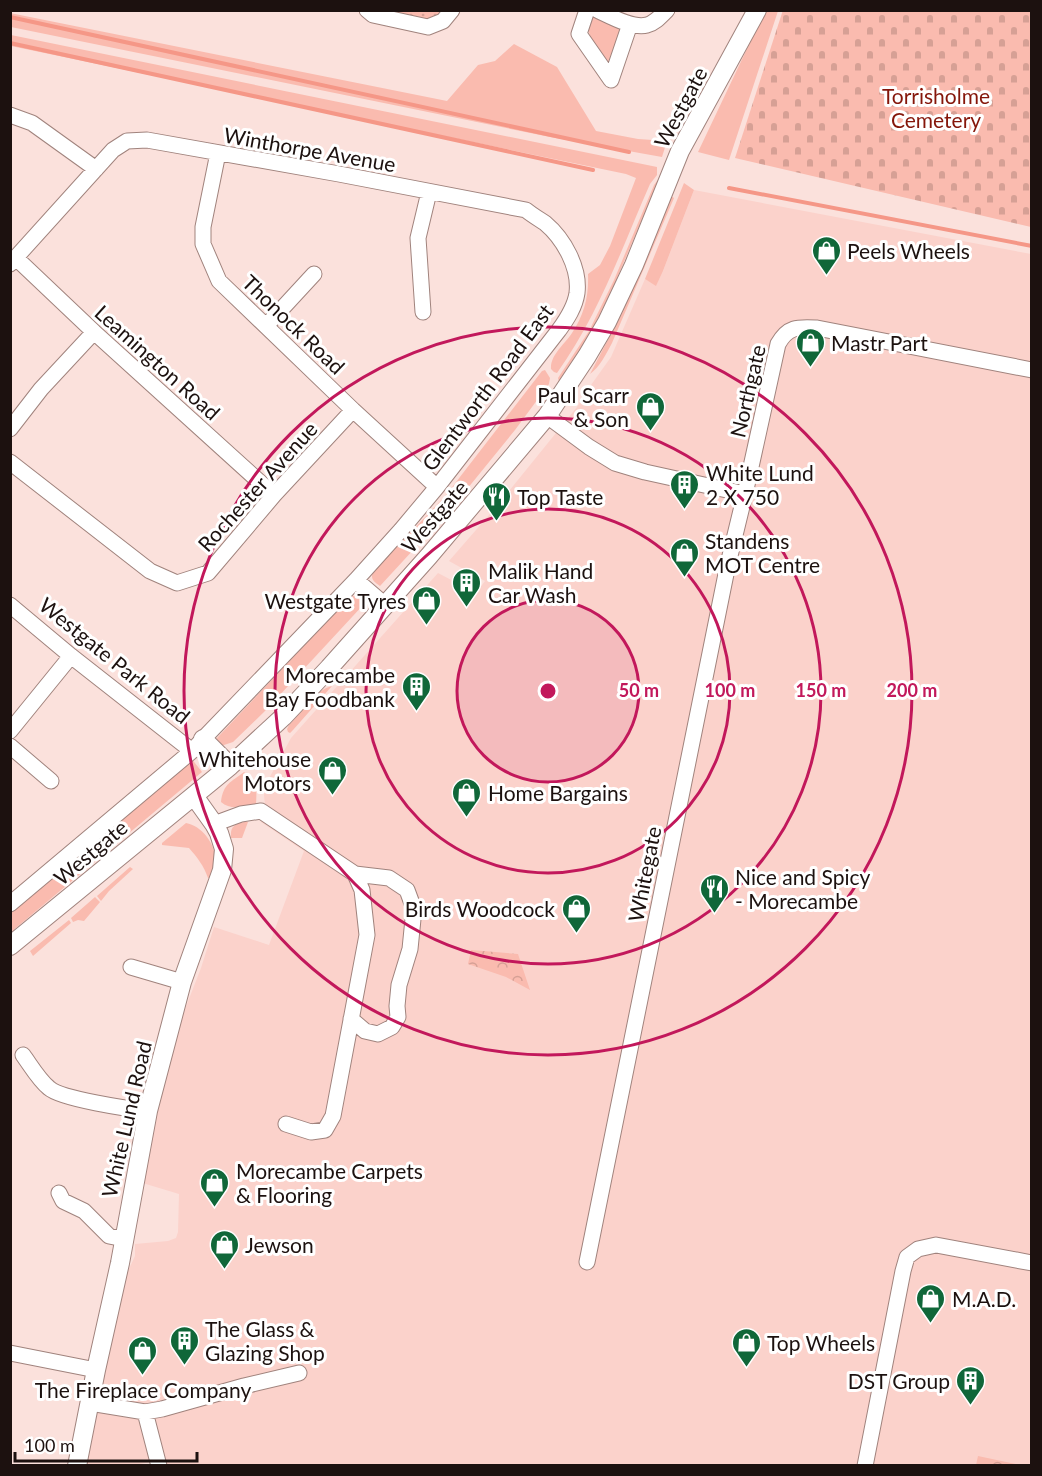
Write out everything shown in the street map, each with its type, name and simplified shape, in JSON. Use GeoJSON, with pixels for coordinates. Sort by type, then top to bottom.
{"type":"FeatureCollection","features":[{"type":"Feature","properties":{"kind":"street"},"geometry":{"type":"LineString","coordinates":[[367,10],[373,15],[428,27],[442,21],[452,10]]}},
{"type":"Feature","properties":{"kind":"street"},"geometry":{"type":"LineString","coordinates":[[587,10],[579,34],[610,80],[630,24]]}},
{"type":"Feature","properties":{"kind":"street"},"geometry":{"type":"LineString","coordinates":[[597,10],[630,24],[646,26],[658,20],[666,10]]}},
{"type":"Feature","properties":{"kind":"street","name":"Westgate"},"geometry":{"type":"LineString","coordinates":[[10,946],[230,766],[287,713],[500,474],[547,416],[607,322],[634,265],[680,152],[757,10]]}},
{"type":"Feature","properties":{"kind":"street"},"geometry":{"type":"LineString","coordinates":[[10,115],[32,123],[96,169]]}},
{"type":"Feature","properties":{"kind":"street","name":"Winthorpe Avenue"},"geometry":{"type":"LineString","coordinates":[[13,261],[113,150],[127,141],[147,140],[526,210]]}},
{"type":"Feature","properties":{"kind":"street","name":"Thonock Road"},"geometry":{"type":"LineString","coordinates":[[218,153],[203,226],[203,244],[219,280],[353,410],[437,487]]}},
{"type":"Feature","properties":{"kind":"street"},"geometry":{"type":"LineString","coordinates":[[423,312],[418,238],[429,192]]}},
{"type":"Feature","properties":{"kind":"street","name":"Glentworth Road East"},"geometry":{"type":"LineString","coordinates":[[10,904],[198,745],[401,530],[560,330],[569,316],[577,292],[572,262],[562,242],[545,224],[526,210]]}},
{"type":"Feature","properties":{"kind":"street","name":"Leamington Road"},"geometry":{"type":"LineString","coordinates":[[13,261],[274,495]]}},
{"type":"Feature","properties":{"kind":"street"},"geometry":{"type":"LineString","coordinates":[[266,326],[314,274]]}},
{"type":"Feature","properties":{"kind":"street","name":"Northgate"},"geometry":{"type":"LineString","coordinates":[[745,494],[778,344],[791,329],[799,327],[848,333],[1032,370]]}},
{"type":"Feature","properties":{"kind":"street"},"geometry":{"type":"LineString","coordinates":[[10,429],[41,389],[94,332]]}},
{"type":"Feature","properties":{"kind":"street","name":"Rochester Avenue"},"geometry":{"type":"LineString","coordinates":[[10,462],[150,571],[177,583],[208,573],[274,495],[353,410]]}},
{"type":"Feature","properties":{"kind":"street"},"geometry":{"type":"LineString","coordinates":[[547,416],[615,463],[745,494]]}},
{"type":"Feature","properties":{"kind":"street","name":"Whitegate"},"geometry":{"type":"LineString","coordinates":[[587,1262],[728,564],[745,494]]}},
{"type":"Feature","properties":{"kind":"street"},"geometry":{"type":"LineString","coordinates":[[356,580],[385,605]]}},
{"type":"Feature","properties":{"kind":"street","name":"Westgate Park Road"},"geometry":{"type":"LineString","coordinates":[[10,605],[71,656],[230,766]]}},
{"type":"Feature","properties":{"kind":"street"},"geometry":{"type":"LineString","coordinates":[[10,731],[71,656]]}},
{"type":"Feature","properties":{"kind":"street"},"geometry":{"type":"LineString","coordinates":[[10,746],[51,781]]}},
{"type":"Feature","properties":{"kind":"street","name":"White Lund Road"},"geometry":{"type":"LineString","coordinates":[[77,1466],[148,1112],[182,982],[222,870],[224,849],[222,841],[214,824],[194,796]]}},
{"type":"Feature","properties":{"kind":"street"},"geometry":{"type":"LineString","coordinates":[[214,824],[241,814],[261,811],[355,874],[389,878],[407,890],[414,909],[410,949],[399,985],[398,1017],[392,1027],[378,1034],[365,1031],[351,1019]]}},
{"type":"Feature","properties":{"kind":"street"},"geometry":{"type":"LineString","coordinates":[[286,1124],[311,1132],[325,1130],[333,1116],[367,935],[362,890],[355,874]]}},
{"type":"Feature","properties":{"kind":"street"},"geometry":{"type":"LineString","coordinates":[[131,968],[182,982]]}},
{"type":"Feature","properties":{"kind":"street"},"geometry":{"type":"LineString","coordinates":[[23,1055],[48,1088],[55,1092],[73,1098],[148,1112]]}},
{"type":"Feature","properties":{"kind":"street"},"geometry":{"type":"LineString","coordinates":[[58,1199],[84,1211],[109,1236],[124,1239]]}},
{"type":"Feature","properties":{"kind":"street"},"geometry":{"type":"LineString","coordinates":[[865,1466],[907,1257],[918,1249],[936,1245],[1032,1263]]}},
{"type":"Feature","properties":{"kind":"street"},"geometry":{"type":"LineString","coordinates":[[10,1353],[96,1370]]}},
{"type":"Feature","properties":{"kind":"street"},"geometry":{"type":"LineString","coordinates":[[90,1403],[145,1412],[299,1373]]}},
{"type":"Feature","properties":{"kind":"street"},"geometry":{"type":"LineString","coordinates":[[145,1412],[159,1466]]}},
{"type":"Feature","properties":{"kind":"shaded area"},"geometry":{"type":"Polygon","coordinates":[[[694,190],[1031,254],[1031,1465],[151,1466],[150,1462],[136,1465],[83,1466],[122,1284],[135,1256],[135,1244],[168,1241],[176,1238],[178,1232],[179,1194],[136,1181],[166,1058],[201,968],[214,927],[269,945],[304,851],[261,822],[265,806],[266,784],[291,738],[438,573],[476,593],[485,581],[449,561],[577,407],[611,357],[645,279],[656,285],[663,271],[694,190]]]}},
{"type":"Feature","properties":{"kind":"green space","name":"Torrisholme Cemetery"},"geometry":{"type":"Polygon","coordinates":[[[783,10],[1031,11],[1031,227],[735,158],[783,10]]]}},
{"type":"Feature","properties":{"kind":"green space"},"geometry":{"type":"Polygon","coordinates":[[[390,11],[442,11],[438,16],[430,19],[390,11]]]}},
{"type":"Feature","properties":{"kind":"green space"},"geometry":{"type":"Polygon","coordinates":[[[765,11],[778,11],[729,160],[698,152],[765,11]]]}},
{"type":"Feature","properties":{"kind":"green space"},"geometry":{"type":"Polygon","coordinates":[[[10,13],[447,101],[478,65],[495,61],[514,44],[557,67],[596,131],[638,139],[667,141],[662,157],[550,137],[11,27],[10,13]]]}},
{"type":"Feature","properties":{"kind":"green space"},"geometry":{"type":"Polygon","coordinates":[[[597,15],[617,25],[620,32],[613,59],[608,61],[600,55],[588,29],[590,22],[597,15]]]}},
{"type":"Feature","properties":{"kind":"green space"},"geometry":{"type":"Polygon","coordinates":[[[11,35],[657,167],[657,175],[650,184],[597,305],[557,373],[551,369],[553,359],[580,319],[587,298],[588,274],[600,265],[610,246],[636,178],[626,174],[11,46],[11,35]]]}},
{"type":"Feature","properties":{"kind":"green space"},"geometry":{"type":"Polygon","coordinates":[[[660,177],[615,283],[589,337],[559,382],[558,378],[589,331],[614,280],[654,185],[660,177]]]}},
{"type":"Feature","properties":{"kind":"green space"},"geometry":{"type":"Polygon","coordinates":[[[684,183],[694,190],[656,286],[645,279],[684,183]]]}},
{"type":"Feature","properties":{"kind":"green space"},"geometry":{"type":"Polygon","coordinates":[[[671,196],[674,198],[612,343],[600,364],[590,374],[623,311],[671,196]]]}},
{"type":"Feature","properties":{"kind":"green space"},"geometry":{"type":"Polygon","coordinates":[[[545,370],[550,378],[549,384],[515,430],[450,510],[380,586],[376,583],[372,578],[373,572],[446,495],[545,370]]]}},
{"type":"Feature","properties":{"kind":"green space"},"geometry":{"type":"Polygon","coordinates":[[[353,596],[357,596],[365,603],[264,712],[233,742],[218,747],[217,738],[353,596]]]}},
{"type":"Feature","properties":{"kind":"green space"},"geometry":{"type":"Polygon","coordinates":[[[332,686],[293,730],[288,732],[289,725],[321,691],[332,686]]]}},
{"type":"Feature","properties":{"kind":"green space"},"geometry":{"type":"Polygon","coordinates":[[[191,758],[202,772],[11,932],[11,910],[191,758]]]}},
{"type":"Feature","properties":{"kind":"green space"},"geometry":{"type":"Polygon","coordinates":[[[244,772],[255,785],[256,804],[238,807],[225,805],[221,802],[226,787],[244,772]]]}},
{"type":"Feature","properties":{"kind":"green space"},"geometry":{"type":"Polygon","coordinates":[[[248,822],[242,838],[231,838],[233,827],[248,822]]]}},
{"type":"Feature","properties":{"kind":"green space"},"geometry":{"type":"Polygon","coordinates":[[[186,823],[198,828],[212,844],[215,864],[210,878],[189,848],[162,845],[186,823]]]}},
{"type":"Feature","properties":{"kind":"green space"},"geometry":{"type":"Polygon","coordinates":[[[130,867],[133,869],[101,901],[97,896],[130,867]]]}},
{"type":"Feature","properties":{"kind":"green space"},"geometry":{"type":"Polygon","coordinates":[[[95,897],[100,902],[84,921],[73,922],[71,918],[95,897]]]}},
{"type":"Feature","properties":{"kind":"green space"},"geometry":{"type":"Polygon","coordinates":[[[69,920],[71,923],[33,956],[30,951],[69,920]]]}},
{"type":"Feature","properties":{"kind":"green space"},"geometry":{"type":"Polygon","coordinates":[[[471,950],[518,954],[530,990],[506,977],[468,964],[471,950]]]}},
{"type":"Feature","properties":{"kind":"green space"},"geometry":{"type":"Polygon","coordinates":[[[978,1456],[1020,1465],[976,1465],[978,1456]]]}},
{"type":"Feature","properties":{"kind":"waterway"},"geometry":{"type":"LineString","coordinates":[[10,17],[629,152]]}},
{"type":"Feature","properties":{"kind":"waterway"},"geometry":{"type":"LineString","coordinates":[[10,43],[593,170]]}},
{"type":"Feature","properties":{"kind":"waterway"},"geometry":{"type":"LineString","coordinates":[[729,188],[1032,246]]}},
{"type":"Feature","properties":{"kind":"place","name":"Peels Wheels"},"geometry":{"type":"Point","coordinates":[826,276]}},
{"type":"Feature","properties":{"kind":"place","name":"Mastr Part"},"geometry":{"type":"Point","coordinates":[810,368]}},
{"type":"Feature","properties":{"kind":"place","name":"Paul Scarr & Son"},"geometry":{"type":"Point","coordinates":[650,432]}},
{"type":"Feature","properties":{"kind":"place","name":"White Lund 2 X 750"},"geometry":{"type":"Point","coordinates":[685,510]}},
{"type":"Feature","properties":{"kind":"place","name":"Top Taste"},"geometry":{"type":"Point","coordinates":[496,522]}},
{"type":"Feature","properties":{"kind":"place","name":"Standens MOT Centre"},"geometry":{"type":"Point","coordinates":[684,578]}},
{"type":"Feature","properties":{"kind":"place","name":"Malik Hand Car Wash"},"geometry":{"type":"Point","coordinates":[467,608]}},
{"type":"Feature","properties":{"kind":"place","name":"Westgate Tyres"},"geometry":{"type":"Point","coordinates":[427,626]}},
{"type":"Feature","properties":{"kind":"place","name":"Morecambe Bay Foodbank"},"geometry":{"type":"Point","coordinates":[416,712]}},
{"type":"Feature","properties":{"kind":"place","name":"Whitehouse Motors"},"geometry":{"type":"Point","coordinates":[332,796]}},
{"type":"Feature","properties":{"kind":"place","name":"Home Bargains"},"geometry":{"type":"Point","coordinates":[467,818]}},
{"type":"Feature","properties":{"kind":"place","name":"Nice and Spicy - Morecambe"},"geometry":{"type":"Point","coordinates":[714,914]}},
{"type":"Feature","properties":{"kind":"place","name":"Birds Woodcock"},"geometry":{"type":"Point","coordinates":[576,934]}},
{"type":"Feature","properties":{"kind":"place","name":"Morecambe Carpets & Flooring"},"geometry":{"type":"Point","coordinates":[215,1208]}},
{"type":"Feature","properties":{"kind":"place","name":"Jewson"},"geometry":{"type":"Point","coordinates":[224,1270]}},
{"type":"Feature","properties":{"kind":"place","name":"M.A.D."},"geometry":{"type":"Point","coordinates":[931,1324]}},
{"type":"Feature","properties":{"kind":"place","name":"The Glass & Glazing Shop"},"geometry":{"type":"Point","coordinates":[184,1366]}},
{"type":"Feature","properties":{"kind":"place","name":"Top Wheels"},"geometry":{"type":"Point","coordinates":[746,1368]}},
{"type":"Feature","properties":{"kind":"place","name":"The Fireplace Company"},"geometry":{"type":"Point","coordinates":[143,1376]}},
{"type":"Feature","properties":{"kind":"place","name":"DST Group"},"geometry":{"type":"Point","coordinates":[971,1406]}}]}
